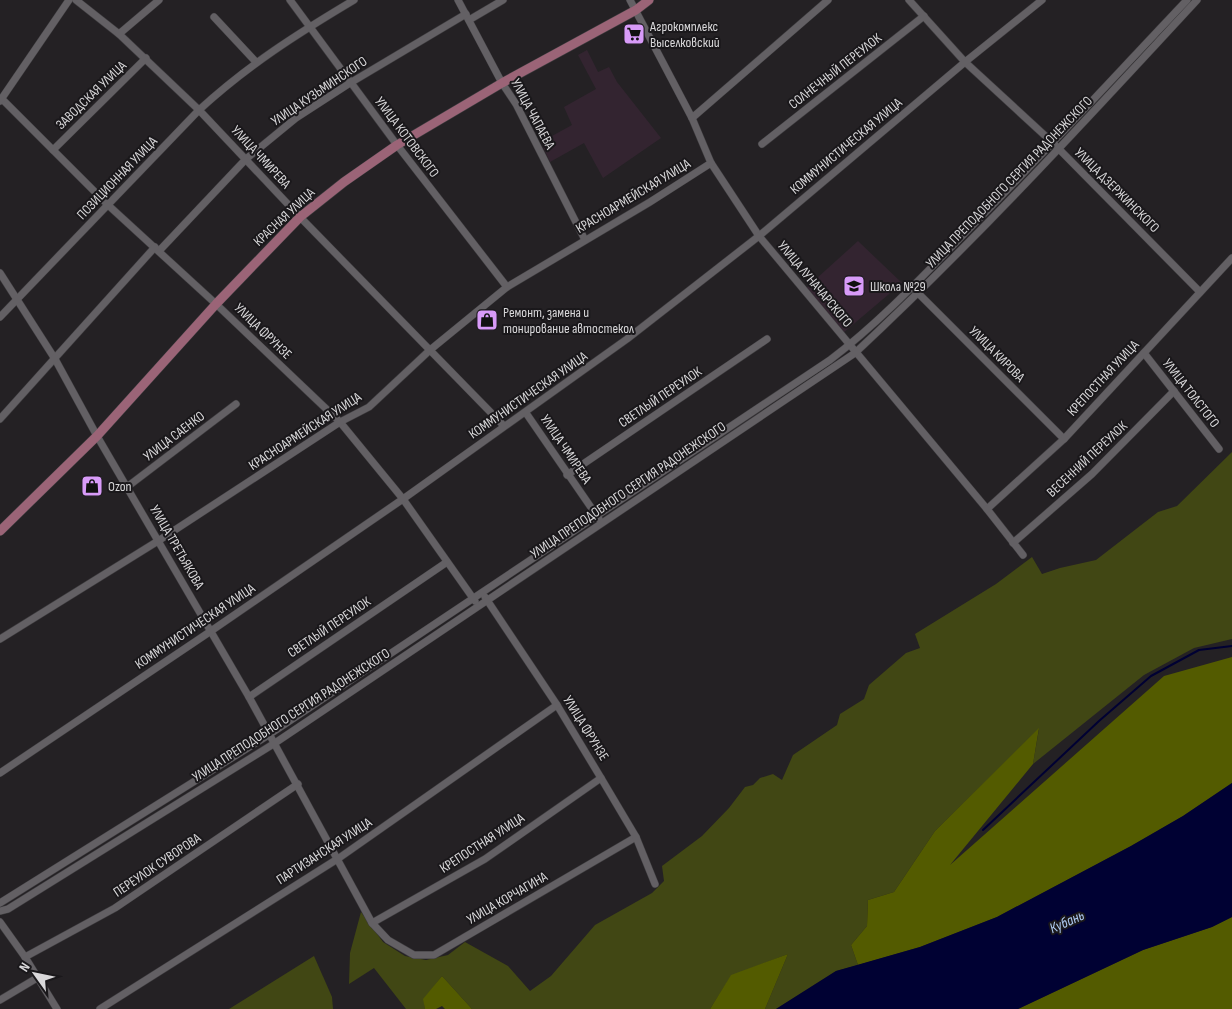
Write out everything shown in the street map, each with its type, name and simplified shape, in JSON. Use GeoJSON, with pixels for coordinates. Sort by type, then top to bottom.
{"type":"FeatureCollection","features":[{"type":"Feature","properties":{"kind":"main road","name":"КРАСНАЯ УЛИЦА"},"geometry":{"type":"LineString","coordinates":[[0,531],[97,436],[216,304],[300,217],[344,182],[396,145],[502,83],[636,10],[649,0]]}},
{"type":"Feature","properties":{"kind":"street"},"geometry":{"type":"LineString","coordinates":[[1,100],[70,0]]}},
{"type":"Feature","properties":{"kind":"street","name":"УЛИЦА ЧМИРЕВА"},"geometry":{"type":"LineString","coordinates":[[76,0],[146,58],[199,110],[300,217],[504,426]]}},
{"type":"Feature","properties":{"kind":"street"},"geometry":{"type":"LineString","coordinates":[[119,34],[159,0]]}},
{"type":"Feature","properties":{"kind":"street","name":"УЛИЦА КОТОВСКОГО"},"geometry":{"type":"LineString","coordinates":[[290,0],[396,145],[507,287]]}},
{"type":"Feature","properties":{"kind":"street","name":"ПОЗИЦИОННАЯ УЛИЦА"},"geometry":{"type":"LineString","coordinates":[[0,317],[199,110],[228,83],[310,26],[354,0]]}},
{"type":"Feature","properties":{"kind":"street","name":"УЛИЦА ЧАПАЕВА"},"geometry":{"type":"LineString","coordinates":[[458,0],[502,83],[516,104],[585,240]]}},
{"type":"Feature","properties":{"kind":"street","name":"УЛИЦА КУЗЬМИНСКОГО"},"geometry":{"type":"LineString","coordinates":[[0,420],[157,249],[246,159],[296,118],[350,82],[468,17],[503,0]]}},
{"type":"Feature","properties":{"kind":"street","name":"УЛИЦА ЛУНАЧАРСКОГО"},"geometry":{"type":"LineString","coordinates":[[630,0],[692,118],[711,163],[759,236],[987,509],[1023,555]]}},
{"type":"Feature","properties":{"kind":"street"},"geometry":{"type":"LineString","coordinates":[[692,118],[828,0]]}},
{"type":"Feature","properties":{"kind":"street","name":"УЛИЦА ДЗЕРЖИНСКОГО"},"geometry":{"type":"LineString","coordinates":[[909,0],[965,62],[1053,143],[1200,292]]}},
{"type":"Feature","properties":{"kind":"street","name":"КОММУНИСТИЧЕСКАЯ УЛИЦА"},"geometry":{"type":"LineString","coordinates":[[0,773],[403,499],[504,426],[526,413],[627,339],[759,236],[965,62],[1042,0]]}},
{"type":"Feature","properties":{"kind":"street","name":"УЛИЦА ПРЕПОДОБНОГО СЕРГИЯ РАДОНЕЖСКОГО"},"geometry":{"type":"LineString","coordinates":[[0,903],[270,734],[850,346],[912,287],[1053,143],[1187,0]]}},
{"type":"Feature","properties":{"kind":"street","name":"УЛИЦА ПРЕПОДОБНОГО СЕРГИЯ РАДОНЕЖСКОГО"},"geometry":{"type":"LineString","coordinates":[[0,911],[8,909],[275,743],[855,353],[918,293],[1059,150],[1197,0]]}},
{"type":"Feature","properties":{"kind":"street","name":"СОЛНЕЧНЫЙ ПЕРЕУЛОК"},"geometry":{"type":"LineString","coordinates":[[762,144],[924,16]]}},
{"type":"Feature","properties":{"kind":"street"},"geometry":{"type":"LineString","coordinates":[[214,17],[256,62]]}},
{"type":"Feature","properties":{"kind":"street","name":"ЗАВОДСКАЯ УЛИЦА"},"geometry":{"type":"LineString","coordinates":[[53,150],[146,58]]}},
{"type":"Feature","properties":{"kind":"street","name":"УЛИЦА ФРУНЗЕ"},"geometry":{"type":"LineString","coordinates":[[1,100],[108,205],[340,422],[403,499],[478,606]]}},
{"type":"Feature","properties":{"kind":"street","name":"КРАСНОАРМЕЙСКАЯ УЛИЦА"},"geometry":{"type":"LineString","coordinates":[[0,639],[158,541],[340,422],[369,407],[430,350],[507,287],[650,202],[711,163]]}},
{"type":"Feature","properties":{"kind":"street","name":"КРЕПОСТНАЯ УЛИЦА"},"geometry":{"type":"LineString","coordinates":[[987,509],[1064,439],[1232,258]]}},
{"type":"Feature","properties":{"kind":"street","name":"УЛИЦА ТРЕТЬЯКОВА"},"geometry":{"type":"LineString","coordinates":[[0,273],[55,359],[97,436],[249,697],[339,858],[372,923],[388,940]]}},
{"type":"Feature","properties":{"kind":"street","name":"УЛИЦА КИРОВА"},"geometry":{"type":"LineString","coordinates":[[912,287],[1064,439]]}},
{"type":"Feature","properties":{"kind":"street","name":"СВЕТЛЫЙ ПЕРЕУЛОК"},"geometry":{"type":"LineString","coordinates":[[567,475],[767,339]]}},
{"type":"Feature","properties":{"kind":"street","name":"УЛИЦА ТОЛСТОГО"},"geometry":{"type":"LineString","coordinates":[[1144,352],[1219,449]]}},
{"type":"Feature","properties":{"kind":"street","name":"ВЕСЕННИЙ ПЕРЕУЛОК"},"geometry":{"type":"LineString","coordinates":[[1013,543],[1092,474],[1174,391]]}},
{"type":"Feature","properties":{"kind":"street","name":"УЛИЦА САЕНКО"},"geometry":{"type":"LineString","coordinates":[[127,487],[236,404]]}},
{"type":"Feature","properties":{"kind":"street","name":"УЛИЦА ЧМИРЕВА"},"geometry":{"type":"LineString","coordinates":[[526,413],[567,475],[602,523]]}},
{"type":"Feature","properties":{"kind":"street","name":"СВЕТЛЫЙ ПЕРЕУЛОК"},"geometry":{"type":"LineString","coordinates":[[249,697],[447,562]]}},
{"type":"Feature","properties":{"kind":"street","name":"УЛИЦА ФРУНЗЕ"},"geometry":{"type":"LineString","coordinates":[[483,593],[557,705],[636,837],[655,884]]}},
{"type":"Feature","properties":{"kind":"street","name":"ПАРТИЗАНСКАЯ УЛИЦА"},"geometry":{"type":"LineString","coordinates":[[100,1009],[339,858],[557,705]]}},
{"type":"Feature","properties":{"kind":"street","name":"КРЕПОСТНАЯ УЛИЦА"},"geometry":{"type":"LineString","coordinates":[[372,923],[484,859],[601,778]]}},
{"type":"Feature","properties":{"kind":"street","name":"ПЕРЕУЛОК СУВОРОВА"},"geometry":{"type":"LineString","coordinates":[[24,957],[115,908],[298,784]]}},
{"type":"Feature","properties":{"kind":"street","name":"УЛИЦА КОРЧАГИНА"},"geometry":{"type":"LineString","coordinates":[[388,940],[414,955],[434,955],[636,837]]}},
{"type":"Feature","properties":{"kind":"street"},"geometry":{"type":"LineString","coordinates":[[0,922],[57,1009]]}},
{"type":"Feature","properties":{"kind":"street"},"geometry":{"type":"LineString","coordinates":[[0,1000],[37,978]]}},
{"type":"Feature","properties":{"kind":"shaded area"},"geometry":{"type":"Polygon","coordinates":[[[587,50],[598,72],[609,67],[617,82],[661,138],[603,178],[584,143],[550,162],[541,142],[572,125],[564,107],[596,89],[578,55],[587,50]]]}},
{"type":"Feature","properties":{"kind":"shaded area","name":"Школа №29"},"geometry":{"type":"Polygon","coordinates":[[[858,241],[902,283],[843,333],[806,288],[858,241]]]}},
{"type":"Feature","properties":{"kind":"green space"},"geometry":{"type":"Polygon","coordinates":[[[1232,452],[1232,639],[1194,648],[1144,675],[1033,764],[1039,729],[935,831],[894,892],[868,900],[867,926],[851,945],[858,965],[836,971],[776,1009],[765,1009],[788,954],[731,976],[710,1009],[472,1009],[442,976],[424,999],[425,1009],[406,1009],[374,968],[349,984],[350,953],[361,912],[383,942],[405,956],[426,960],[448,955],[465,942],[508,966],[530,991],[551,976],[595,925],[652,893],[664,881],[662,866],[702,836],[729,808],[745,787],[753,785],[760,778],[773,774],[782,780],[793,755],[837,725],[840,714],[864,699],[869,685],[906,653],[920,648],[915,634],[996,584],[1032,557],[1042,574],[1096,560],[1158,512],[1177,506],[1232,452]]]}},
{"type":"Feature","properties":{"kind":"green space"},"geometry":{"type":"Polygon","coordinates":[[[1232,657],[1232,783],[1183,816],[1131,846],[997,917],[920,947],[858,965],[851,945],[867,926],[868,900],[894,892],[935,831],[1039,728],[1033,764],[950,865],[1164,676],[1232,657]]]}},
{"type":"Feature","properties":{"kind":"green space"},"geometry":{"type":"Polygon","coordinates":[[[1232,917],[1232,1009],[1018,1009],[1143,950],[1212,927],[1232,917]]]}},
{"type":"Feature","properties":{"kind":"green space"},"geometry":{"type":"Polygon","coordinates":[[[788,954],[765,1009],[710,1009],[731,975],[788,954]]]}},
{"type":"Feature","properties":{"kind":"green space"},"geometry":{"type":"Polygon","coordinates":[[[314,956],[332,997],[333,1009],[229,1009],[314,956]]]}},
{"type":"Feature","properties":{"kind":"green space"},"geometry":{"type":"Polygon","coordinates":[[[442,976],[472,1009],[445,1009],[442,1006],[436,1009],[425,1009],[423,999],[442,976]]]}},
{"type":"Feature","properties":{"kind":"water","name":"Кубань"},"geometry":{"type":"Polygon","coordinates":[[[1232,783],[1232,917],[1212,927],[1143,950],[1018,1009],[776,1009],[836,971],[920,947],[997,917],[1131,846],[1183,816],[1232,783]]]}},
{"type":"Feature","properties":{"kind":"waterway"},"geometry":{"type":"LineString","coordinates":[[983,830],[1099,721],[1151,676],[1199,650],[1232,646]]}},
{"type":"Feature","properties":{"kind":"place","name":"Агрокомплекс Выселковский"},"geometry":{"type":"Point","coordinates":[634,34]}},
{"type":"Feature","properties":{"kind":"place","name":"Школа №29"},"geometry":{"type":"Point","coordinates":[854,286]}},
{"type":"Feature","properties":{"kind":"place","name":"Ремонт, замена и тонирование автостекол"},"geometry":{"type":"Point","coordinates":[487,320]}},
{"type":"Feature","properties":{"kind":"place","name":"Ozon"},"geometry":{"type":"Point","coordinates":[92,486]}}]}
